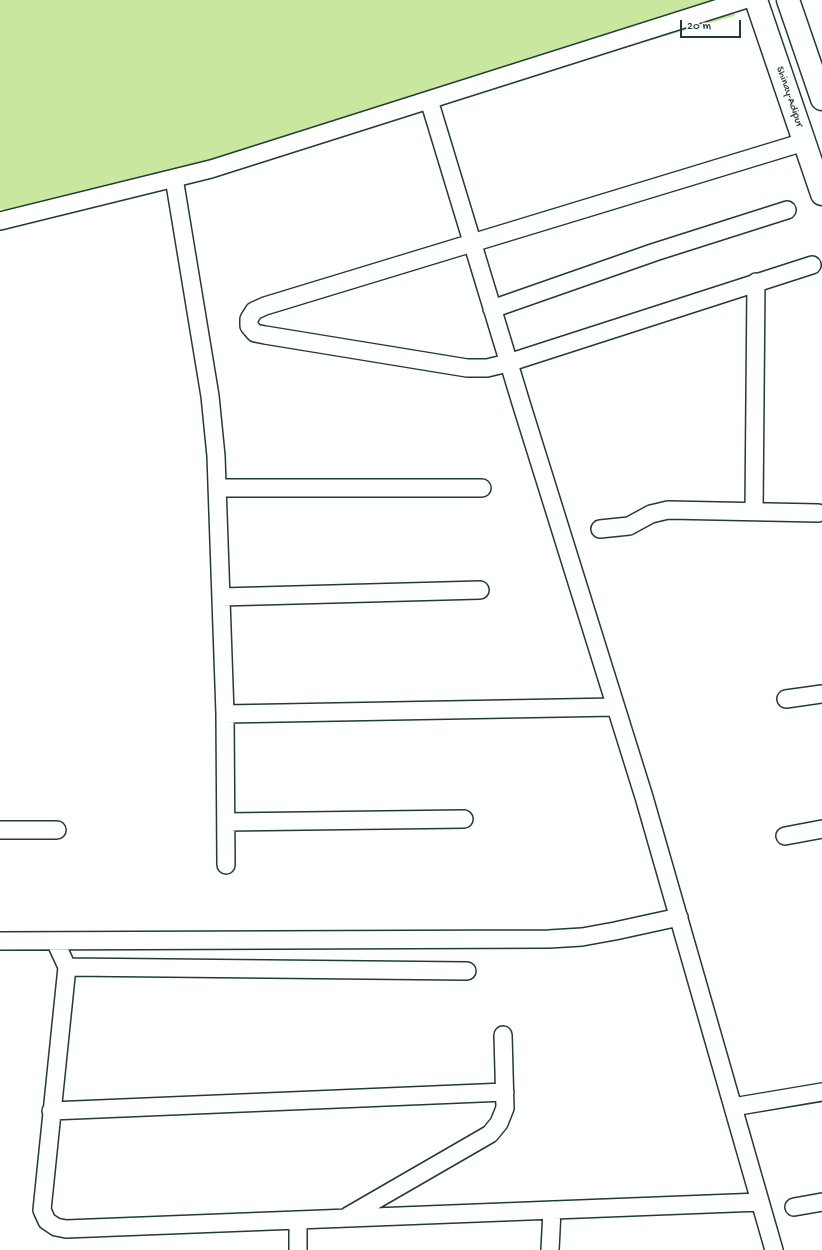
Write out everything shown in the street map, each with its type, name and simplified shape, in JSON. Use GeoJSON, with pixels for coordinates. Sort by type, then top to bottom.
{"type":"FeatureCollection","features":[{"type":"Feature","properties":{"kind":"main road","name":"Shinay-Adipur"},"geometry":{"type":"LineString","coordinates":[[756,0],[822,194]]}},
{"type":"Feature","properties":{"kind":"main road"},"geometry":{"type":"LineString","coordinates":[[788,0],[822,99]]}},
{"type":"Feature","properties":{"kind":"street"},"geometry":{"type":"LineString","coordinates":[[0,222],[218,166],[744,0]]}},
{"type":"Feature","properties":{"kind":"street"},"geometry":{"type":"LineString","coordinates":[[429,100],[508,363],[616,706],[774,1250]]}},
{"type":"Feature","properties":{"kind":"street"},"geometry":{"type":"LineString","coordinates":[[804,142],[265,306],[254,311],[249,319],[249,326],[255,332],[266,336],[467,368],[487,368],[508,363],[812,265]]}},
{"type":"Feature","properties":{"kind":"street"},"geometry":{"type":"LineString","coordinates":[[174,178],[210,396],[216,456],[225,714],[226,865]]}},
{"type":"Feature","properties":{"kind":"street"},"geometry":{"type":"LineString","coordinates":[[492,309],[655,252],[787,210]]}},
{"type":"Feature","properties":{"kind":"street"},"geometry":{"type":"LineString","coordinates":[[754,511],[756,282]]}},
{"type":"Feature","properties":{"kind":"street"},"geometry":{"type":"LineString","coordinates":[[217,488],[482,488]]}},
{"type":"Feature","properties":{"kind":"street"},"geometry":{"type":"LineString","coordinates":[[600,529],[629,526],[651,514],[668,510],[818,512]]}},
{"type":"Feature","properties":{"kind":"street"},"geometry":{"type":"LineString","coordinates":[[221,597],[480,590]]}},
{"type":"Feature","properties":{"kind":"street"},"geometry":{"type":"LineString","coordinates":[[786,698],[822,694]]}},
{"type":"Feature","properties":{"kind":"street"},"geometry":{"type":"LineString","coordinates":[[225,714],[616,706]]}},
{"type":"Feature","properties":{"kind":"street"},"geometry":{"type":"LineString","coordinates":[[226,822],[464,820]]}},
{"type":"Feature","properties":{"kind":"street"},"geometry":{"type":"LineString","coordinates":[[785,836],[822,829]]}},
{"type":"Feature","properties":{"kind":"street"},"geometry":{"type":"LineString","coordinates":[[0,830],[57,830]]}},
{"type":"Feature","properties":{"kind":"street"},"geometry":{"type":"LineString","coordinates":[[0,941],[548,939],[582,937],[615,932],[678,917]]}},
{"type":"Feature","properties":{"kind":"street"},"geometry":{"type":"LineString","coordinates":[[56,941],[67,967],[42,1210],[47,1221],[56,1227],[66,1229],[760,1202]]}},
{"type":"Feature","properties":{"kind":"street"},"geometry":{"type":"LineString","coordinates":[[67,967],[468,971]]}},
{"type":"Feature","properties":{"kind":"street"},"geometry":{"type":"LineString","coordinates":[[345,1218],[490,1134],[499,1123],[505,1108],[503,1035]]}},
{"type":"Feature","properties":{"kind":"street"},"geometry":{"type":"LineString","coordinates":[[52,1111],[505,1092]]}},
{"type":"Feature","properties":{"kind":"street"},"geometry":{"type":"LineString","coordinates":[[733,1107],[822,1092]]}},
{"type":"Feature","properties":{"kind":"street"},"geometry":{"type":"LineString","coordinates":[[794,1207],[822,1202]]}},
{"type":"Feature","properties":{"kind":"street"},"geometry":{"type":"LineString","coordinates":[[550,1250],[552,1210]]}},
{"type":"Feature","properties":{"kind":"street"},"geometry":{"type":"LineString","coordinates":[[298,1220],[298,1250]]}},
{"type":"Feature","properties":{"kind":"green space"},"geometry":{"type":"Polygon","coordinates":[[[0,0],[730,0],[735,16],[49,214],[0,209],[0,0]]]}}]}
